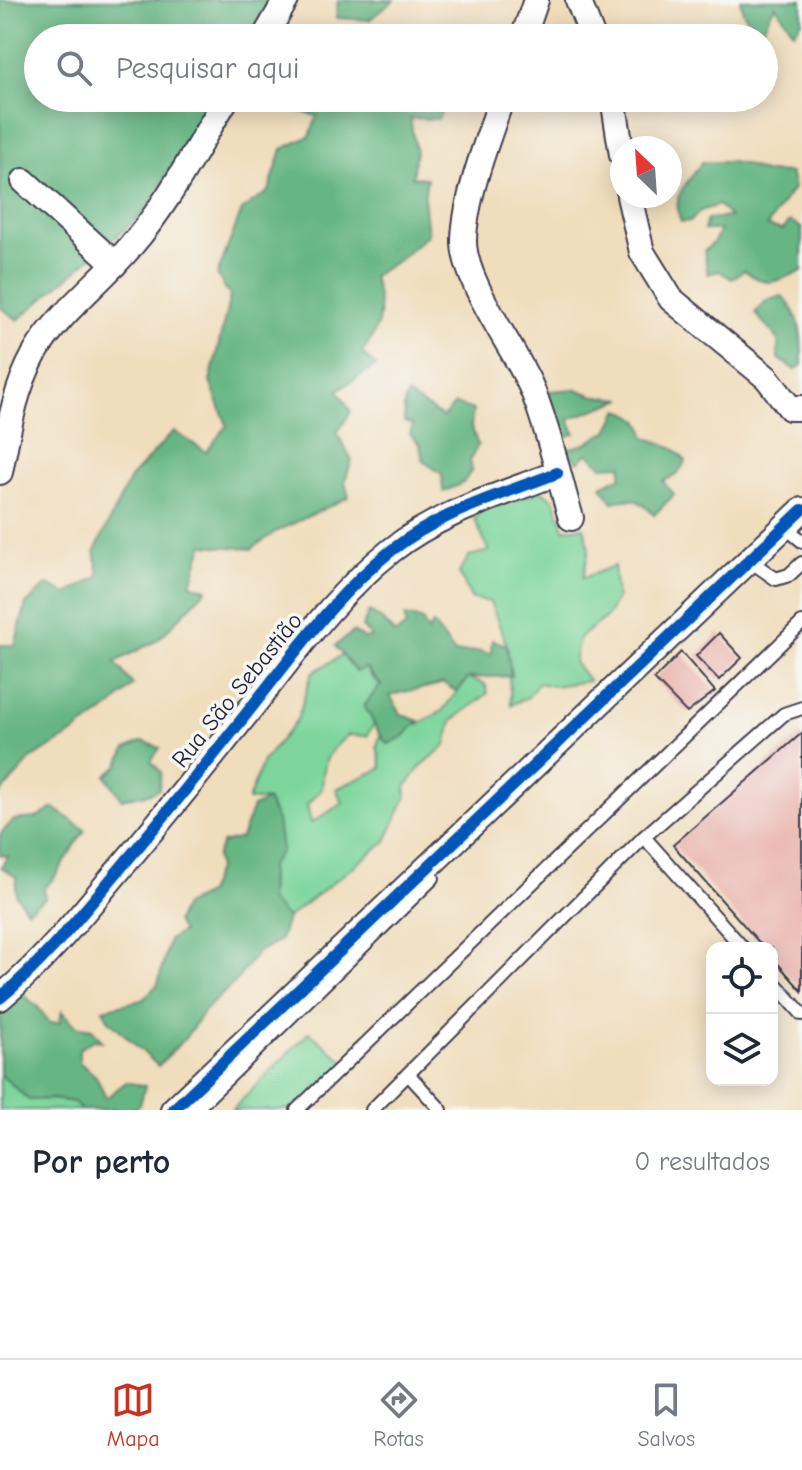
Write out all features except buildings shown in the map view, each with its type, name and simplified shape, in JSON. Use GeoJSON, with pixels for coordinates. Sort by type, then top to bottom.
{"type":"FeatureCollection","features":[{"type":"Feature","properties":{"kind":"street"},"geometry":{"type":"LineString","coordinates":[[272,24],[286,0]]}},
{"type":"Feature","properties":{"kind":"street"},"geometry":{"type":"LineString","coordinates":[[528,24],[536,0]]}},
{"type":"Feature","properties":{"kind":"street"},"geometry":{"type":"LineString","coordinates":[[578,0],[587,24]]}},
{"type":"Feature","properties":{"kind":"street"},"geometry":{"type":"LineString","coordinates":[[0,472],[13,409],[35,354],[54,328],[115,264],[159,211],[219,112]]}},
{"type":"Feature","properties":{"kind":"street"},"geometry":{"type":"LineString","coordinates":[[497,112],[477,175],[465,227],[464,248],[472,273],[532,389],[571,518]]}},
{"type":"Feature","properties":{"kind":"street"},"geometry":{"type":"LineString","coordinates":[[615,112],[619,136]]}},
{"type":"Feature","properties":{"kind":"street"},"geometry":{"type":"LineString","coordinates":[[24,181],[115,264]]}},
{"type":"Feature","properties":{"kind":"street"},"geometry":{"type":"LineString","coordinates":[[632,208],[642,252],[671,299],[767,378],[790,408],[802,408]]}},
{"type":"Feature","properties":{"kind":"street","name":"Rua São Sebastião"},"geometry":{"type":"LineString","coordinates":[[0,998],[71,927],[348,589],[392,549],[437,521],[557,473]]}},
{"type":"Feature","properties":{"kind":"street"},"geometry":{"type":"LineString","coordinates":[[173,1110],[796,520]]}},
{"type":"Feature","properties":{"kind":"lane"},"geometry":{"type":"LineString","coordinates":[[195,1110],[756,565],[796,520],[802,519]]}},
{"type":"Feature","properties":{"kind":"lane"},"geometry":{"type":"LineString","coordinates":[[796,520],[802,541]]}},
{"type":"Feature","properties":{"kind":"lane"},"geometry":{"type":"LineString","coordinates":[[756,565],[776,579],[789,575],[802,563]]}},
{"type":"Feature","properties":{"kind":"lane"},"geometry":{"type":"LineString","coordinates":[[297,1110],[802,623]]}},
{"type":"Feature","properties":{"kind":"lane"},"geometry":{"type":"LineString","coordinates":[[372,1110],[644,837],[784,714],[802,708]]}},
{"type":"Feature","properties":{"kind":"lane"},"geometry":{"type":"LineString","coordinates":[[644,837],[738,942]]}},
{"type":"Feature","properties":{"kind":"lane"},"geometry":{"type":"LineString","coordinates":[[778,987],[802,1014]]}},
{"type":"Feature","properties":{"kind":"lane"},"geometry":{"type":"LineString","coordinates":[[409,1075],[441,1110]]}},
{"type":"Feature","properties":{"kind":"green space"},"geometry":{"type":"Polygon","coordinates":[[[0,0],[270,0],[256,24],[24,24],[24,112],[204,112],[146,211],[18,320],[0,307],[0,0]]]}},
{"type":"Feature","properties":{"kind":"green space"},"geometry":{"type":"Polygon","coordinates":[[[338,0],[394,0],[369,20],[336,18],[338,0]]]}},
{"type":"Feature","properties":{"kind":"green space"},"geometry":{"type":"Polygon","coordinates":[[[740,0],[802,0],[802,21],[794,32],[775,5],[765,24],[751,24],[740,0]]]}},
{"type":"Feature","properties":{"kind":"green space"},"geometry":{"type":"Polygon","coordinates":[[[302,112],[441,112],[438,119],[410,118],[416,152],[412,177],[427,178],[424,198],[428,234],[400,259],[373,276],[378,299],[378,324],[362,353],[376,366],[338,390],[351,412],[337,433],[352,460],[345,481],[349,497],[275,532],[252,549],[203,545],[191,584],[207,589],[158,640],[115,662],[133,685],[112,706],[32,758],[0,794],[0,645],[15,645],[26,604],[47,585],[67,594],[99,576],[95,551],[130,478],[174,431],[206,452],[227,425],[210,382],[230,296],[217,275],[242,210],[269,191],[282,149],[310,136],[317,116],[302,112]]]}},
{"type":"Feature","properties":{"kind":"green space"},"geometry":{"type":"Polygon","coordinates":[[[702,162],[729,162],[763,172],[790,173],[794,187],[767,226],[783,230],[790,221],[802,228],[802,271],[772,282],[760,280],[744,270],[732,279],[719,271],[708,274],[704,251],[714,242],[720,230],[704,230],[707,219],[730,217],[718,205],[700,211],[691,221],[681,222],[678,208],[682,208],[682,190],[702,162]]]}},
{"type":"Feature","properties":{"kind":"green space"},"geometry":{"type":"Polygon","coordinates":[[[782,296],[794,311],[800,328],[802,365],[795,370],[778,358],[778,339],[755,313],[766,301],[782,296]]]}},
{"type":"Feature","properties":{"kind":"green space"},"geometry":{"type":"Polygon","coordinates":[[[576,389],[595,396],[623,399],[569,419],[575,433],[562,439],[541,402],[550,391],[576,389]]]}},
{"type":"Feature","properties":{"kind":"green space"},"geometry":{"type":"Polygon","coordinates":[[[407,395],[443,417],[455,404],[473,410],[471,427],[478,445],[470,460],[472,470],[463,483],[443,492],[442,474],[423,461],[420,445],[410,434],[413,425],[404,422],[407,395]]]}},
{"type":"Feature","properties":{"kind":"green space"},"geometry":{"type":"Polygon","coordinates":[[[619,410],[637,419],[645,437],[672,447],[686,461],[677,475],[663,481],[674,495],[654,515],[636,501],[626,499],[613,502],[601,486],[621,477],[622,465],[602,466],[588,453],[578,462],[564,450],[585,444],[608,431],[619,410]]]}},
{"type":"Feature","properties":{"kind":"green space"},"geometry":{"type":"Polygon","coordinates":[[[542,491],[555,501],[564,529],[584,527],[589,549],[583,578],[614,566],[617,599],[607,616],[579,638],[574,662],[589,681],[553,686],[538,683],[528,697],[511,705],[507,645],[490,602],[471,598],[459,573],[469,556],[489,551],[474,518],[485,508],[542,491]]]}},
{"type":"Feature","properties":{"kind":"green space"},"geometry":{"type":"Polygon","coordinates":[[[369,612],[380,618],[395,634],[406,626],[405,616],[422,620],[428,632],[433,624],[455,653],[476,651],[491,654],[492,640],[507,645],[511,676],[468,678],[457,692],[443,683],[390,696],[402,715],[419,721],[403,737],[388,744],[364,706],[381,685],[366,668],[356,672],[335,646],[353,632],[365,639],[372,637],[362,627],[369,612]]]}},
{"type":"Feature","properties":{"kind":"green space"},"geometry":{"type":"Polygon","coordinates":[[[344,654],[348,663],[366,668],[381,685],[364,706],[375,722],[367,736],[348,735],[330,753],[325,764],[322,789],[307,804],[311,823],[343,803],[336,789],[382,768],[377,746],[380,736],[389,744],[441,712],[468,678],[485,684],[488,693],[452,721],[446,745],[420,767],[406,787],[406,797],[386,841],[287,918],[269,900],[270,866],[281,851],[267,800],[248,800],[263,761],[297,720],[312,673],[344,654]]]}},
{"type":"Feature","properties":{"kind":"green space"},"geometry":{"type":"Polygon","coordinates":[[[143,741],[160,748],[151,761],[161,772],[159,789],[146,795],[122,799],[106,776],[118,766],[126,749],[143,741]]]}},
{"type":"Feature","properties":{"kind":"green space"},"geometry":{"type":"Polygon","coordinates":[[[267,800],[277,821],[281,851],[270,866],[269,900],[287,918],[280,940],[258,952],[235,982],[205,1010],[185,1038],[158,1066],[108,1019],[103,1009],[142,1000],[158,984],[169,940],[182,932],[176,922],[184,905],[207,894],[218,867],[216,857],[222,843],[241,838],[253,807],[267,800]]]}},
{"type":"Feature","properties":{"kind":"green space"},"geometry":{"type":"Polygon","coordinates":[[[54,808],[85,830],[44,888],[45,898],[27,910],[16,895],[16,877],[1,867],[8,856],[0,855],[0,834],[14,820],[36,818],[54,808]]]}},
{"type":"Feature","properties":{"kind":"green space"},"geometry":{"type":"Polygon","coordinates":[[[22,994],[38,1007],[50,1023],[60,1022],[62,1011],[76,1026],[92,1029],[102,1041],[93,1040],[79,1049],[79,1062],[96,1076],[106,1098],[126,1082],[145,1086],[140,1105],[131,1110],[81,1110],[74,1102],[29,1100],[0,1074],[0,1010],[4,1001],[22,994]]]}},
{"type":"Feature","properties":{"kind":"green space"},"geometry":{"type":"Polygon","coordinates":[[[309,1032],[350,1066],[301,1110],[232,1110],[309,1032]]]}},
{"type":"Feature","properties":{"kind":"green space"},"geometry":{"type":"Polygon","coordinates":[[[0,1074],[29,1100],[75,1102],[81,1110],[0,1110],[0,1074]]]}},
{"type":"Feature","properties":{"kind":"cycle path"},"geometry":{"type":"LineString","coordinates":[[0,998],[72,925],[188,787],[323,618],[356,582],[392,550],[430,525],[557,473]]}},
{"type":"Feature","properties":{"kind":"cycle path"},"geometry":{"type":"LineString","coordinates":[[173,1110],[802,510]]}}]}
